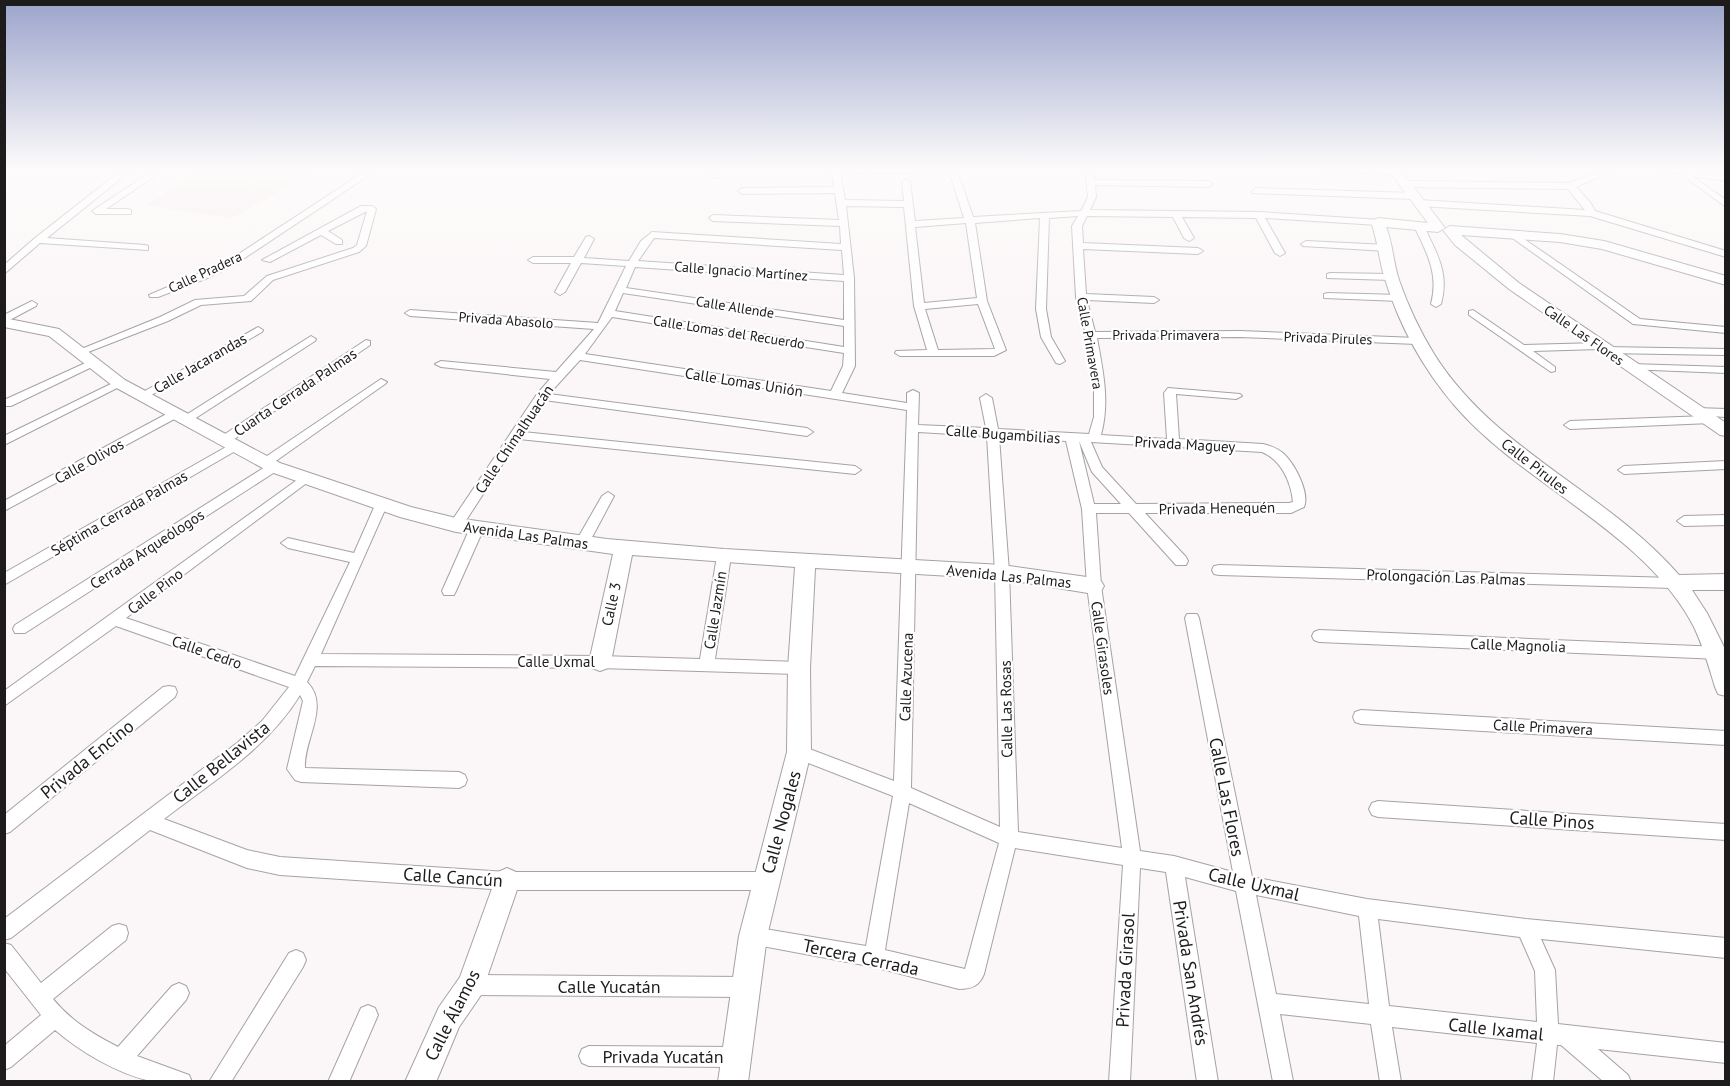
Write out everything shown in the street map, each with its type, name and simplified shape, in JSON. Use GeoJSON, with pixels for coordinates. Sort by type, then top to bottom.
{"type":"FeatureCollection","features":[{"type":"Feature","properties":{"kind":"main road","name":"Calle Las Flores"},"geometry":{"type":"LineString","coordinates":[[1434,219],[1514,286],[1725,431]]}},
{"type":"Feature","properties":{"kind":"main road"},"geometry":{"type":"LineString","coordinates":[[1378,222],[1560,238],[1604,245],[1725,281]]}},
{"type":"Feature","properties":{"kind":"main road","name":"Calle Pirules"},"geometry":{"type":"LineString","coordinates":[[1378,222],[1387,248],[1391,277],[1417,341],[1456,396],[1495,434],[1635,544],[1673,583],[1700,617],[1721,653],[1725,687]]}},
{"type":"Feature","properties":{"kind":"main road","name":"Avenida Las Palmas"},"geometry":{"type":"LineString","coordinates":[[4,321],[54,332],[119,383],[269,465],[304,479],[456,525],[582,543],[724,556],[1002,572],[1094,586]]}},
{"type":"Feature","properties":{"kind":"main road","name":"Calle 3"},"geometry":{"type":"LineString","coordinates":[[600,662],[624,547]]}},
{"type":"Feature","properties":{"kind":"main road","name":"Calle Nogales"},"geometry":{"type":"LineString","coordinates":[[737,1074],[753,936],[799,752],[805,560]]}},
{"type":"Feature","properties":{"kind":"main road"},"geometry":{"type":"LineString","coordinates":[[1673,583],[1725,582]]}},
{"type":"Feature","properties":{"kind":"main road","name":"Calle Álamos"},"geometry":{"type":"LineString","coordinates":[[420,1082],[449,1017],[471,985],[507,881]]}},
{"type":"Feature","properties":{"kind":"street"},"geometry":{"type":"LineString","coordinates":[[4,271],[64,219]]}},
{"type":"Feature","properties":{"kind":"street","name":"Calle Pradera"},"geometry":{"type":"LineString","coordinates":[[154,296],[231,263],[299,219]]}},
{"type":"Feature","properties":{"kind":"street","name":"Calle Pradera"},"geometry":{"type":"LineString","coordinates":[[321,231],[344,219]]}},
{"type":"Feature","properties":{"kind":"street","name":"Calle Pradera"},"geometry":{"type":"LineString","coordinates":[[7,403],[85,357],[199,302],[247,299],[270,278],[359,249],[369,219]]}},
{"type":"Feature","properties":{"kind":"street"},"geometry":{"type":"LineString","coordinates":[[731,219],[844,223]]}},
{"type":"Feature","properties":{"kind":"street"},"geometry":{"type":"LineString","coordinates":[[835,395],[849,366],[849,278],[843,219]]}},
{"type":"Feature","properties":{"kind":"street"},"geometry":{"type":"LineString","coordinates":[[911,219],[920,306],[934,354]]}},
{"type":"Feature","properties":{"kind":"street"},"geometry":{"type":"LineString","coordinates":[[900,353],[1000,352],[982,301],[969,219]]}},
{"type":"Feature","properties":{"kind":"street"},"geometry":{"type":"LineString","coordinates":[[912,224],[1006,219]]}},
{"type":"Feature","properties":{"kind":"street"},"geometry":{"type":"LineString","coordinates":[[1045,219],[1041,309],[1046,336],[1060,361]]}},
{"type":"Feature","properties":{"kind":"street","name":"Calle Primavera"},"geometry":{"type":"LineString","coordinates":[[1081,219],[1077,226],[1081,297],[1091,335],[1100,389],[1100,417],[1083,439]]}},
{"type":"Feature","properties":{"kind":"street"},"geometry":{"type":"LineString","coordinates":[[1179,219],[1189,238]]}},
{"type":"Feature","properties":{"kind":"street"},"geometry":{"type":"LineString","coordinates":[[1261,219],[1280,254]]}},
{"type":"Feature","properties":{"kind":"street"},"geometry":{"type":"LineString","coordinates":[[1329,219],[1378,222]]}},
{"type":"Feature","properties":{"kind":"street"},"geometry":{"type":"LineString","coordinates":[[1610,219],[1725,254]]}},
{"type":"Feature","properties":{"kind":"street"},"geometry":{"type":"LineString","coordinates":[[1419,226],[1440,273],[1441,291],[1436,304]]}},
{"type":"Feature","properties":{"kind":"street"},"geometry":{"type":"LineString","coordinates":[[267,260],[321,231],[339,242]]}},
{"type":"Feature","properties":{"kind":"street","name":"Calle Chimalhuacán"},"geometry":{"type":"LineString","coordinates":[[456,525],[541,396],[557,376],[577,357],[601,326],[652,235],[846,247]]}},
{"type":"Feature","properties":{"kind":"street"},"geometry":{"type":"LineString","coordinates":[[1514,235],[1638,322],[1725,330]]}},
{"type":"Feature","properties":{"kind":"street"},"geometry":{"type":"LineString","coordinates":[[560,292],[589,239]]}},
{"type":"Feature","properties":{"kind":"street"},"geometry":{"type":"LineString","coordinates":[[38,240],[145,248]]}},
{"type":"Feature","properties":{"kind":"street"},"geometry":{"type":"LineString","coordinates":[[1306,244],[1387,248]]}},
{"type":"Feature","properties":{"kind":"street"},"geometry":{"type":"LineString","coordinates":[[1079,246],[1198,251]]}},
{"type":"Feature","properties":{"kind":"street","name":"Calle Ignacio Martínez"},"geometry":{"type":"LineString","coordinates":[[533,260],[577,260],[849,278]]}},
{"type":"Feature","properties":{"kind":"street"},"geometry":{"type":"LineString","coordinates":[[1330,276],[1391,277]]}},
{"type":"Feature","properties":{"kind":"street","name":"Calle Allende"},"geometry":{"type":"LineString","coordinates":[[621,290],[849,324]]}},
{"type":"Feature","properties":{"kind":"street"},"geometry":{"type":"LineString","coordinates":[[1328,296],[1400,298]]}},
{"type":"Feature","properties":{"kind":"street"},"geometry":{"type":"LineString","coordinates":[[1081,297],[1154,300]]}},
{"type":"Feature","properties":{"kind":"street"},"geometry":{"type":"LineString","coordinates":[[920,306],[982,301]]}},
{"type":"Feature","properties":{"kind":"street"},"geometry":{"type":"LineString","coordinates":[[4,321],[32,304]]}},
{"type":"Feature","properties":{"kind":"street","name":"Privada Abasolo"},"geometry":{"type":"LineString","coordinates":[[410,313],[601,326]]}},
{"type":"Feature","properties":{"kind":"street","name":"Calle Lomas del Recuerdo"},"geometry":{"type":"LineString","coordinates":[[609,313],[849,351]]}},
{"type":"Feature","properties":{"kind":"street"},"geometry":{"type":"LineString","coordinates":[[1473,313],[1551,369]]}},
{"type":"Feature","properties":{"kind":"street","name":"Calle Jacarandas"},"geometry":{"type":"LineString","coordinates":[[142,396],[258,330]]}},
{"type":"Feature","properties":{"kind":"street","name":"Privada Primavera"},"geometry":{"type":"LineString","coordinates":[[1091,335],[1240,334]]}},
{"type":"Feature","properties":{"kind":"street","name":"Privada Pirules"},"geometry":{"type":"LineString","coordinates":[[1240,334],[1417,341]]}},
{"type":"Feature","properties":{"kind":"street","name":"Calle Olivos"},"geometry":{"type":"LineString","coordinates":[[4,507],[179,417],[311,339]]}},
{"type":"Feature","properties":{"kind":"street","name":"Cuarta Cerrada Palmas"},"geometry":{"type":"LineString","coordinates":[[228,444],[366,343]]}},
{"type":"Feature","properties":{"kind":"street"},"geometry":{"type":"LineString","coordinates":[[1522,348],[1725,352]]}},
{"type":"Feature","properties":{"kind":"street","name":"Calle Lomas Unión"},"geometry":{"type":"LineString","coordinates":[[577,357],[835,395],[912,400]]}},
{"type":"Feature","properties":{"kind":"street"},"geometry":{"type":"LineString","coordinates":[[441,364],[557,376]]}},
{"type":"Feature","properties":{"kind":"street"},"geometry":{"type":"LineString","coordinates":[[1631,367],[1725,370]]}},
{"type":"Feature","properties":{"kind":"street","name":"Cerrada Arqueólogos"},"geometry":{"type":"LineString","coordinates":[[20,629],[269,465],[381,382]]}},
{"type":"Feature","properties":{"kind":"street"},"geometry":{"type":"LineString","coordinates":[[4,441],[119,383]]}},
{"type":"Feature","properties":{"kind":"street"},"geometry":{"type":"LineString","coordinates":[[1173,442],[1170,393],[1172,390],[1236,396]]}},
{"type":"Feature","properties":{"kind":"street"},"geometry":{"type":"LineString","coordinates":[[541,396],[807,432]]}},
{"type":"Feature","properties":{"kind":"street","name":"Calle Las Rosas"},"geometry":{"type":"LineString","coordinates":[[969,979],[974,974],[1009,839],[1002,572],[993,433],[986,398]]}},
{"type":"Feature","properties":{"kind":"street","name":"Calle Azucena"},"geometry":{"type":"LineString","coordinates":[[874,957],[902,792],[910,566],[912,400]]}},
{"type":"Feature","properties":{"kind":"street"},"geometry":{"type":"LineString","coordinates":[[1570,425],[1725,413]]}},
{"type":"Feature","properties":{"kind":"street","name":"Calle Bugambilias"},"geometry":{"type":"LineString","coordinates":[[912,428],[1083,439]]}},
{"type":"Feature","properties":{"kind":"street"},"geometry":{"type":"LineString","coordinates":[[516,435],[855,470]]}},
{"type":"Feature","properties":{"kind":"street"},"geometry":{"type":"LineString","coordinates":[[1083,439],[1096,470],[1181,561]]}},
{"type":"Feature","properties":{"kind":"street","name":"Privada Maguey"},"geometry":{"type":"LineString","coordinates":[[1083,439],[1263,448],[1275,453],[1283,460],[1300,496],[1299,504]]}},
{"type":"Feature","properties":{"kind":"street","name":"Calle Girasoles"},"geometry":{"type":"LineString","coordinates":[[1083,439],[1094,586],[1132,858]]}},
{"type":"Feature","properties":{"kind":"street","name":"Séptima Cerrada Palmas"},"geometry":{"type":"LineString","coordinates":[[4,580],[228,444]]}},
{"type":"Feature","properties":{"kind":"street"},"geometry":{"type":"LineString","coordinates":[[1624,470],[1725,465]]}},
{"type":"Feature","properties":{"kind":"street","name":"Calle Pino"},"geometry":{"type":"LineString","coordinates":[[4,700],[116,620],[304,479]]}},
{"type":"Feature","properties":{"kind":"street"},"geometry":{"type":"LineString","coordinates":[[582,543],[608,496]]}},
{"type":"Feature","properties":{"kind":"street","name":"Calle Bellavista"},"geometry":{"type":"LineString","coordinates":[[4,931],[268,726],[286,705],[312,660],[382,503]]}},
{"type":"Feature","properties":{"kind":"street","name":"Privada Henequén"},"geometry":{"type":"LineString","coordinates":[[1089,508],[1134,510],[1291,508],[1299,504]]}},
{"type":"Feature","properties":{"kind":"street"},"geometry":{"type":"LineString","coordinates":[[1684,521],[1725,520]]}},
{"type":"Feature","properties":{"kind":"street"},"geometry":{"type":"LineString","coordinates":[[449,591],[477,528]]}},
{"type":"Feature","properties":{"kind":"street"},"geometry":{"type":"LineString","coordinates":[[288,543],[358,559]]}},
{"type":"Feature","properties":{"kind":"street","name":"Calle Jazmín"},"geometry":{"type":"LineString","coordinates":[[707,665],[724,556]]}},
{"type":"Feature","properties":{"kind":"street","name":"Prolongación Las Palmas"},"geometry":{"type":"LineString","coordinates":[[1220,570],[1673,583]]}},
{"type":"Feature","properties":{"kind":"street","name":"Calle Las Flores"},"geometry":{"type":"LineString","coordinates":[[1192,618],[1283,1081]]}},
{"type":"Feature","properties":{"kind":"street","name":"Calle Cedro"},"geometry":{"type":"LineString","coordinates":[[116,620],[299,684]]}},
{"type":"Feature","properties":{"kind":"street","name":"Calle Magnolia"},"geometry":{"type":"LineString","coordinates":[[1319,636],[1721,653]]}},
{"type":"Feature","properties":{"kind":"street","name":"Calle Uxmal"},"geometry":{"type":"LineString","coordinates":[[312,660],[600,662],[800,668]]}},
{"type":"Feature","properties":{"kind":"street"},"geometry":{"type":"LineString","coordinates":[[299,684],[308,693],[310,701],[296,769],[301,775],[459,780]]}},
{"type":"Feature","properties":{"kind":"street","name":"Privada Encino"},"geometry":{"type":"LineString","coordinates":[[4,826],[169,692]]}},
{"type":"Feature","properties":{"kind":"street","name":"Calle Primavera"},"geometry":{"type":"LineString","coordinates":[[1361,717],[1725,738]]}},
{"type":"Feature","properties":{"kind":"street","name":"Calle Uxmal"},"geometry":{"type":"LineString","coordinates":[[799,752],[902,792],[1009,839],[1174,865],[1244,884],[1367,908],[1526,928],[1725,948]]}},
{"type":"Feature","properties":{"kind":"street","name":"Calle Pinos"},"geometry":{"type":"LineString","coordinates":[[1378,809],[1725,832]]}},
{"type":"Feature","properties":{"kind":"street","name":"Calle Cancún"},"geometry":{"type":"LineString","coordinates":[[148,821],[248,859],[280,866],[507,881],[765,881]]}},
{"type":"Feature","properties":{"kind":"street","name":"Privada Girasol"},"geometry":{"type":"LineString","coordinates":[[1119,1082],[1132,858]]}},
{"type":"Feature","properties":{"kind":"street","name":"Privada San Andrés"},"geometry":{"type":"LineString","coordinates":[[1174,865],[1208,1082]]}},
{"type":"Feature","properties":{"kind":"street"},"geometry":{"type":"LineString","coordinates":[[1367,908],[1380,1016],[1391,1082]]}},
{"type":"Feature","properties":{"kind":"street"},"geometry":{"type":"LineString","coordinates":[[1526,928],[1545,970],[1557,1035],[1542,1082]]}},
{"type":"Feature","properties":{"kind":"street"},"geometry":{"type":"LineString","coordinates":[[40,997],[119,933]]}},
{"type":"Feature","properties":{"kind":"street","name":"Tercera Cerrada"},"geometry":{"type":"LineString","coordinates":[[753,936],[874,957],[959,979],[969,979]]}},
{"type":"Feature","properties":{"kind":"street"},"geometry":{"type":"LineString","coordinates":[[4,952],[54,1017],[79,1037],[120,1060],[182,1082]]}},
{"type":"Feature","properties":{"kind":"street"},"geometry":{"type":"LineString","coordinates":[[219,1082],[296,960]]}},
{"type":"Feature","properties":{"kind":"street","name":"Calle Yucatán"},"geometry":{"type":"LineString","coordinates":[[471,985],[746,987]]}},
{"type":"Feature","properties":{"kind":"street"},"geometry":{"type":"LineString","coordinates":[[120,1060],[179,993]]}},
{"type":"Feature","properties":{"kind":"street","name":"Calle Ixamal"},"geometry":{"type":"LineString","coordinates":[[1267,1003],[1725,1053]]}},
{"type":"Feature","properties":{"kind":"street"},"geometry":{"type":"LineString","coordinates":[[338,1082],[368,1015]]}},
{"type":"Feature","properties":{"kind":"street"},"geometry":{"type":"LineString","coordinates":[[4,1060],[54,1017]]}},
{"type":"Feature","properties":{"kind":"street"},"geometry":{"type":"LineString","coordinates":[[1557,1035],[1621,1082]]}},
{"type":"Feature","properties":{"kind":"street","name":"Privada Yucatán"},"geometry":{"type":"LineString","coordinates":[[589,1056],[737,1074]]}}]}
